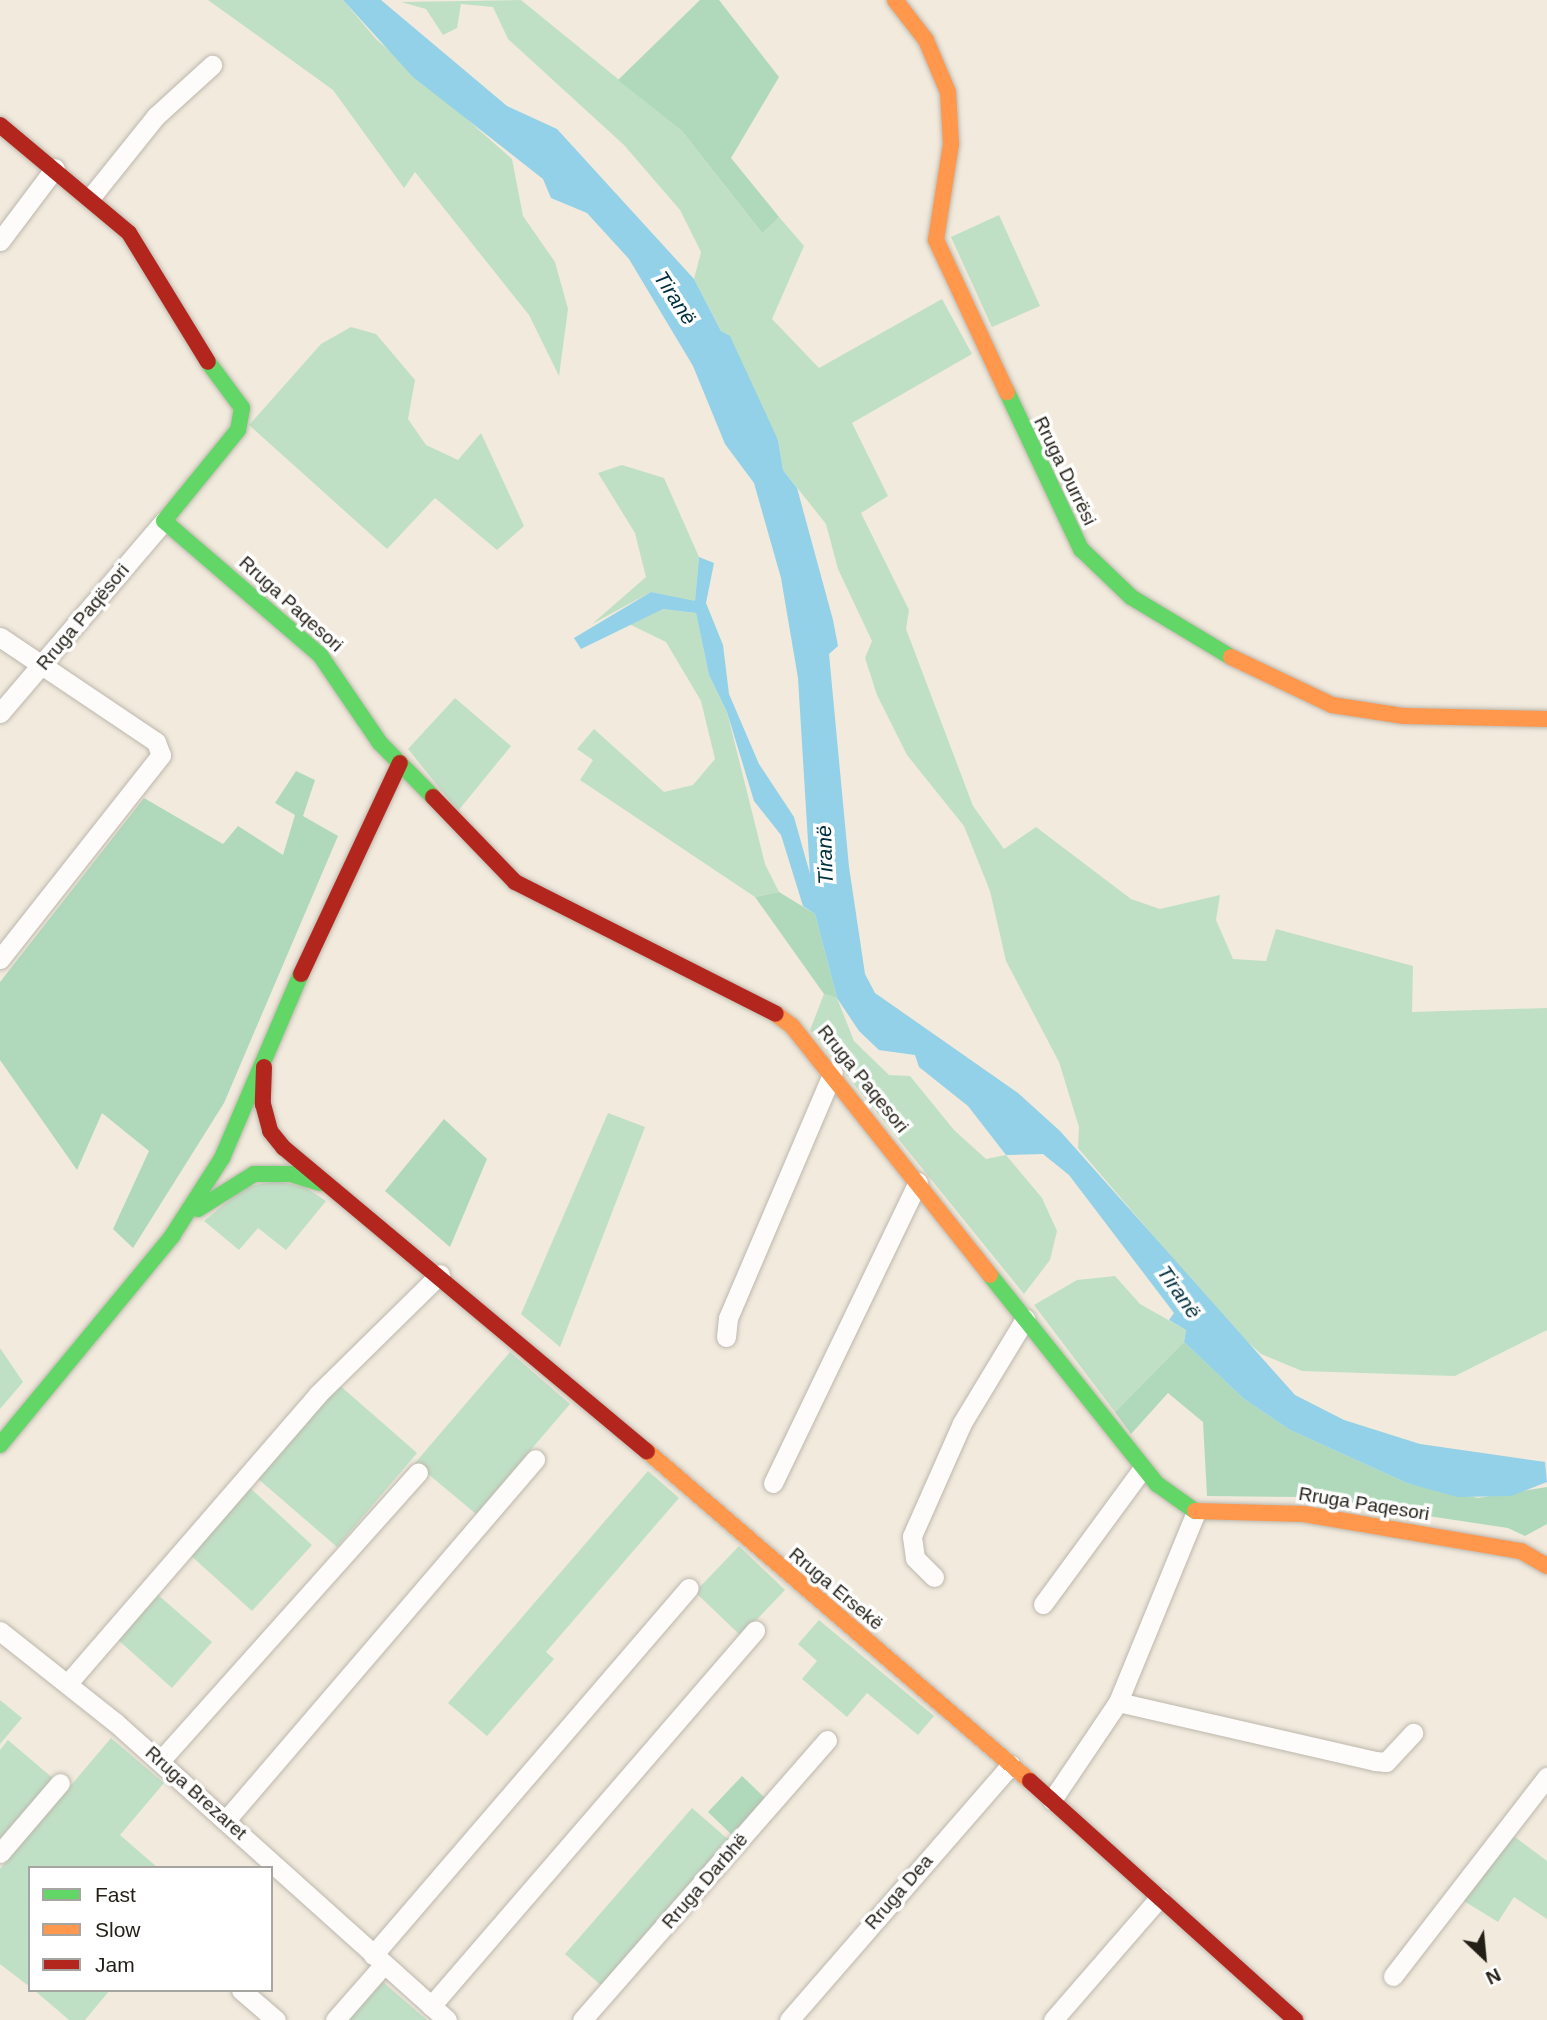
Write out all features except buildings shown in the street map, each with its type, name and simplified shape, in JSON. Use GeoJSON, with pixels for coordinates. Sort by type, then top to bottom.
{"type":"FeatureCollection","features":[{"type":"Feature","properties":{"kind":"street","name":"Rruga Durrësi"},"geometry":{"type":"LineString","coordinates":[[895,0],[940,66],[952,119],[948,166],[936,240],[1063,519],[1102,572],[1196,640],[1332,705],[1391,715],[1547,719]]}},
{"type":"Feature","properties":{"kind":"street"},"geometry":{"type":"LineString","coordinates":[[91,197],[156,116],[212,65]]}},
{"type":"Feature","properties":{"kind":"street"},"geometry":{"type":"LineString","coordinates":[[0,125],[91,197],[145,252],[184,329],[242,408],[238,430],[164,521]]}},
{"type":"Feature","properties":{"kind":"street"},"geometry":{"type":"LineString","coordinates":[[0,241],[55,168]]}},
{"type":"Feature","properties":{"kind":"street","name":"Rruga Paqësori"},"geometry":{"type":"LineString","coordinates":[[0,713],[164,521]]}},
{"type":"Feature","properties":{"kind":"street","name":"Rruga Paqesori"},"geometry":{"type":"LineString","coordinates":[[164,521],[320,655],[400,763],[515,882],[766,1005],[833,1072],[1142,1469],[1196,1512],[1304,1514],[1521,1551],[1547,1566]]}},
{"type":"Feature","properties":{"kind":"street"},"geometry":{"type":"LineString","coordinates":[[0,636],[156,742],[162,755],[0,959]]}},
{"type":"Feature","properties":{"kind":"street"},"geometry":{"type":"LineString","coordinates":[[172,1236],[231,1142],[335,894],[400,763]]}},
{"type":"Feature","properties":{"kind":"street"},"geometry":{"type":"LineString","coordinates":[[264,1067],[263,1104],[270,1131],[284,1148]]}},
{"type":"Feature","properties":{"kind":"street"},"geometry":{"type":"LineString","coordinates":[[726,1337],[728,1318],[833,1072]]}},
{"type":"Feature","properties":{"kind":"street"},"geometry":{"type":"LineString","coordinates":[[231,1142],[247,1136],[284,1148]]}},
{"type":"Feature","properties":{"kind":"street"},"geometry":{"type":"LineString","coordinates":[[231,1142],[253,1163],[345,1195]]}},
{"type":"Feature","properties":{"kind":"street","name":"Rruga Ersekë"},"geometry":{"type":"LineString","coordinates":[[284,1148],[440,1274],[1052,1800],[1295,2020]]}},
{"type":"Feature","properties":{"kind":"street"},"geometry":{"type":"LineString","coordinates":[[0,1445],[172,1236],[213,1194],[274,1171]]}},
{"type":"Feature","properties":{"kind":"street"},"geometry":{"type":"LineString","coordinates":[[773,1483],[918,1182]]}},
{"type":"Feature","properties":{"kind":"street"},"geometry":{"type":"LineString","coordinates":[[68,1683],[318,1394],[440,1274]]}},
{"type":"Feature","properties":{"kind":"street"},"geometry":{"type":"LineString","coordinates":[[934,1577],[915,1558],[912,1536],[962,1423],[1026,1319]]}},
{"type":"Feature","properties":{"kind":"street"},"geometry":{"type":"LineString","coordinates":[[226,1820],[535,1459]]}},
{"type":"Feature","properties":{"kind":"street"},"geometry":{"type":"LineString","coordinates":[[1043,1604],[1142,1469]]}},
{"type":"Feature","properties":{"kind":"street"},"geometry":{"type":"LineString","coordinates":[[160,1761],[418,1472]]}},
{"type":"Feature","properties":{"kind":"street"},"geometry":{"type":"LineString","coordinates":[[1052,1800],[1118,1702],[1196,1512]]}},
{"type":"Feature","properties":{"kind":"street"},"geometry":{"type":"LineString","coordinates":[[335,2020],[378,1960],[689,1588]]}},
{"type":"Feature","properties":{"kind":"street"},"geometry":{"type":"LineString","coordinates":[[431,2007],[755,1630]]}},
{"type":"Feature","properties":{"kind":"street","name":"Rruga Brezaret"},"geometry":{"type":"LineString","coordinates":[[1,1633],[68,1683],[160,1761],[447,2020]]}},
{"type":"Feature","properties":{"kind":"street"},"geometry":{"type":"LineString","coordinates":[[1118,1702],[1376,1761],[1386,1762],[1413,1733]]}},
{"type":"Feature","properties":{"kind":"street","name":"Rruga Darbhë"},"geometry":{"type":"LineString","coordinates":[[582,2020],[827,1740]]}},
{"type":"Feature","properties":{"kind":"street","name":"Rruga Dea"},"geometry":{"type":"LineString","coordinates":[[789,2020],[1010,1765]]}},
{"type":"Feature","properties":{"kind":"street"},"geometry":{"type":"LineString","coordinates":[[1393,1976],[1547,1777]]}},
{"type":"Feature","properties":{"kind":"street"},"geometry":{"type":"LineString","coordinates":[[0,1853],[60,1783]]}},
{"type":"Feature","properties":{"kind":"street"},"geometry":{"type":"LineString","coordinates":[[1053,2020],[1159,1898]]}},
{"type":"Feature","properties":{"kind":"street"},"geometry":{"type":"LineString","coordinates":[[243,1992],[276,2020]]}},
{"type":"Feature","properties":{"kind":"green space"},"geometry":{"type":"Polygon","coordinates":[[[208,0],[343,0],[376,39],[512,159],[523,216],[555,262],[568,309],[559,376],[529,315],[415,172],[404,188],[333,90],[208,0]]]}},
{"type":"Feature","properties":{"kind":"green space"},"geometry":{"type":"Polygon","coordinates":[[[521,0],[682,131],[761,232],[779,217],[804,246],[772,319],[819,368],[942,299],[972,354],[852,423],[888,496],[861,513],[909,610],[906,629],[973,806],[1004,849],[1036,827],[1131,899],[1160,909],[1220,895],[1216,920],[1233,959],[1266,961],[1276,929],[1413,966],[1412,1012],[1547,1008],[1547,1330],[1455,1376],[1302,1371],[1261,1354],[1233,1329],[1078,1148],[1079,1127],[1059,1062],[1006,961],[990,891],[964,826],[907,755],[877,695],[865,658],[872,641],[838,569],[826,524],[783,470],[778,440],[694,279],[701,252],[680,210],[624,145],[508,39],[493,7],[461,4],[457,28],[443,35],[426,9],[401,2],[521,0]]]}},
{"type":"Feature","properties":{"kind":"green space"},"geometry":{"type":"Polygon","coordinates":[[[700,0],[719,0],[779,77],[731,158],[779,217],[762,233],[682,131],[618,80],[700,0]]]}},
{"type":"Feature","properties":{"kind":"green space"},"geometry":{"type":"Polygon","coordinates":[[[999,215],[1040,306],[992,327],[951,237],[999,215]]]}},
{"type":"Feature","properties":{"kind":"green space"},"geometry":{"type":"Polygon","coordinates":[[[351,327],[376,334],[415,380],[408,419],[426,445],[458,460],[481,433],[524,526],[497,550],[435,498],[387,549],[249,425],[321,344],[351,327]]]}},
{"type":"Feature","properties":{"kind":"green space"},"geometry":{"type":"Polygon","coordinates":[[[622,465],[664,478],[699,557],[695,602],[651,592],[592,624],[646,577],[635,533],[598,473],[622,465]]]}},
{"type":"Feature","properties":{"kind":"green space"},"geometry":{"type":"Polygon","coordinates":[[[663,609],[696,613],[709,675],[727,712],[765,864],[779,892],[755,897],[580,780],[593,760],[577,749],[594,729],[664,792],[693,785],[715,759],[701,701],[666,642],[627,623],[663,609]]]}},
{"type":"Feature","properties":{"kind":"green space"},"geometry":{"type":"Polygon","coordinates":[[[455,698],[511,746],[458,811],[408,749],[455,698]]]}},
{"type":"Feature","properties":{"kind":"green space"},"geometry":{"type":"Polygon","coordinates":[[[296,771],[315,780],[303,816],[338,836],[224,1103],[133,1248],[113,1229],[149,1151],[102,1113],[77,1170],[0,1060],[0,982],[144,798],[223,844],[238,826],[283,855],[295,815],[275,803],[296,771]]]}},
{"type":"Feature","properties":{"kind":"green space"},"geometry":{"type":"Polygon","coordinates":[[[779,892],[815,914],[837,998],[824,994],[755,897],[779,892]]]}},
{"type":"Feature","properties":{"kind":"green space"},"geometry":{"type":"Polygon","coordinates":[[[824,994],[837,998],[854,1041],[889,1075],[910,1076],[954,1130],[986,1159],[1006,1155],[1042,1198],[1057,1231],[1050,1260],[1024,1294],[810,1030],[824,994]]]}},
{"type":"Feature","properties":{"kind":"green space"},"geometry":{"type":"Polygon","coordinates":[[[608,1113],[645,1127],[560,1347],[521,1314],[608,1113]]]}},
{"type":"Feature","properties":{"kind":"green space"},"geometry":{"type":"Polygon","coordinates":[[[444,1119],[487,1159],[450,1247],[385,1191],[444,1119]]]}},
{"type":"Feature","properties":{"kind":"green space"},"geometry":{"type":"Polygon","coordinates":[[[277,1181],[305,1187],[326,1201],[286,1250],[258,1228],[239,1250],[204,1221],[245,1187],[277,1181]]]}},
{"type":"Feature","properties":{"kind":"green space"},"geometry":{"type":"Polygon","coordinates":[[[1115,1276],[1140,1304],[1186,1330],[1184,1342],[1115,1412],[1034,1305],[1077,1280],[1115,1276]]]}},
{"type":"Feature","properties":{"kind":"green space"},"geometry":{"type":"Polygon","coordinates":[[[1184,1342],[1244,1399],[1290,1430],[1407,1483],[1478,1498],[1547,1487],[1547,1524],[1525,1536],[1508,1528],[1302,1497],[1207,1496],[1203,1422],[1168,1393],[1131,1434],[1115,1412],[1184,1342]]]}},
{"type":"Feature","properties":{"kind":"green space"},"geometry":{"type":"Polygon","coordinates":[[[0,1348],[23,1382],[0,1409],[0,1348]]]}},
{"type":"Feature","properties":{"kind":"green space"},"geometry":{"type":"Polygon","coordinates":[[[510,1352],[570,1404],[476,1514],[415,1463],[510,1352]]]}},
{"type":"Feature","properties":{"kind":"green space"},"geometry":{"type":"Polygon","coordinates":[[[337,1383],[417,1453],[337,1547],[256,1477],[337,1383]]]}},
{"type":"Feature","properties":{"kind":"green space"},"geometry":{"type":"Polygon","coordinates":[[[648,1471],[679,1498],[546,1652],[554,1659],[487,1736],[448,1703],[648,1471]]]}},
{"type":"Feature","properties":{"kind":"green space"},"geometry":{"type":"Polygon","coordinates":[[[249,1487],[312,1545],[252,1611],[188,1553],[249,1487]]]}},
{"type":"Feature","properties":{"kind":"green space"},"geometry":{"type":"Polygon","coordinates":[[[739,1546],[785,1590],[741,1636],[695,1592],[739,1546]]]}},
{"type":"Feature","properties":{"kind":"green space"},"geometry":{"type":"Polygon","coordinates":[[[157,1594],[212,1642],[172,1688],[117,1639],[157,1594]]]}},
{"type":"Feature","properties":{"kind":"green space"},"geometry":{"type":"Polygon","coordinates":[[[819,1620],[934,1716],[918,1735],[867,1693],[847,1717],[802,1679],[817,1661],[798,1644],[819,1620]]]}},
{"type":"Feature","properties":{"kind":"green space"},"geometry":{"type":"Polygon","coordinates":[[[0,1700],[22,1718],[0,1744],[0,1700]]]}},
{"type":"Feature","properties":{"kind":"green space"},"geometry":{"type":"Polygon","coordinates":[[[111,1738],[164,1783],[120,1835],[156,1866],[28,1866],[28,1985],[0,1964],[0,1869],[111,1738]]]}},
{"type":"Feature","properties":{"kind":"green space"},"geometry":{"type":"Polygon","coordinates":[[[8,1740],[55,1780],[0,1844],[0,1750],[8,1740]]]}},
{"type":"Feature","properties":{"kind":"green space"},"geometry":{"type":"Polygon","coordinates":[[[742,1776],[767,1800],[733,1836],[708,1812],[742,1776]]]}},
{"type":"Feature","properties":{"kind":"green space"},"geometry":{"type":"Polygon","coordinates":[[[692,1808],[730,1841],[603,1987],[565,1954],[692,1808]]]}},
{"type":"Feature","properties":{"kind":"green space"},"geometry":{"type":"Polygon","coordinates":[[[1507,1831],[1547,1861],[1547,1919],[1514,1897],[1498,1922],[1459,1898],[1507,1831]]]}},
{"type":"Feature","properties":{"kind":"green space"},"geometry":{"type":"Polygon","coordinates":[[[382,1981],[427,2020],[349,2020],[382,1981]]]}},
{"type":"Feature","properties":{"kind":"green space"},"geometry":{"type":"Polygon","coordinates":[[[36,1992],[108,1992],[85,2020],[69,2020],[36,1992]]]}},
{"type":"Feature","properties":{"kind":"water","name":"Tiranë"},"geometry":{"type":"Polygon","coordinates":[[[343,0],[381,0],[507,106],[557,129],[694,279],[721,331],[730,336],[778,440],[783,470],[797,488],[833,620],[838,646],[829,654],[849,867],[865,974],[875,993],[1018,1093],[1060,1131],[1295,1395],[1344,1420],[1420,1444],[1545,1462],[1547,1482],[1511,1496],[1457,1497],[1407,1483],[1290,1430],[1244,1399],[1184,1342],[1186,1330],[1169,1320],[1174,1313],[1069,1175],[1043,1154],[1006,1155],[968,1106],[919,1067],[915,1055],[879,1050],[859,1031],[837,998],[815,914],[803,906],[781,835],[754,801],[727,712],[709,675],[696,613],[663,609],[581,649],[574,638],[651,592],[695,601],[699,557],[714,563],[706,603],[723,645],[729,694],[759,764],[794,817],[810,874],[798,678],[781,578],[754,483],[725,444],[693,366],[629,259],[587,213],[551,198],[543,179],[413,77],[343,0]]]}},
{"type":"Feature","properties":{"kind":"traffic: fast"},"geometry":{"type":"LineString","coordinates":[[208,362],[242,408],[238,430],[164,521],[320,655],[380,743],[433,797]]}},
{"type":"Feature","properties":{"kind":"traffic: fast"},"geometry":{"type":"LineString","coordinates":[[1007,392],[1081,549],[1131,597],[1231,657]]}},
{"type":"Feature","properties":{"kind":"traffic: fast"},"geometry":{"type":"LineString","coordinates":[[0,1445],[172,1236],[222,1158],[301,974]]}},
{"type":"Feature","properties":{"kind":"traffic: fast"},"geometry":{"type":"LineString","coordinates":[[198,1209],[254,1174],[291,1174],[321,1183]]}},
{"type":"Feature","properties":{"kind":"traffic: fast"},"geometry":{"type":"LineString","coordinates":[[990,1275],[1157,1484],[1195,1511]]}},
{"type":"Feature","properties":{"kind":"traffic: slow"},"geometry":{"type":"LineString","coordinates":[[895,0],[926,40],[948,92],[951,144],[936,240],[1007,392]]}},
{"type":"Feature","properties":{"kind":"traffic: slow"},"geometry":{"type":"LineString","coordinates":[[1231,657],[1332,705],[1404,716],[1547,719]]}},
{"type":"Feature","properties":{"kind":"traffic: slow"},"geometry":{"type":"LineString","coordinates":[[776,1014],[792,1026],[990,1275]]}},
{"type":"Feature","properties":{"kind":"traffic: slow"},"geometry":{"type":"LineString","coordinates":[[647,1451],[1030,1781]]}},
{"type":"Feature","properties":{"kind":"traffic: slow"},"geometry":{"type":"LineString","coordinates":[[1195,1511],[1304,1514],[1521,1551],[1547,1566]]}},
{"type":"Feature","properties":{"kind":"traffic: jam"},"geometry":{"type":"LineString","coordinates":[[0,125],[129,233],[208,362]]}},
{"type":"Feature","properties":{"kind":"traffic: jam"},"geometry":{"type":"LineString","coordinates":[[301,974],[400,763]]}},
{"type":"Feature","properties":{"kind":"traffic: jam"},"geometry":{"type":"LineString","coordinates":[[433,797],[515,882],[776,1014]]}},
{"type":"Feature","properties":{"kind":"traffic: jam"},"geometry":{"type":"LineString","coordinates":[[264,1067],[263,1104],[270,1131],[284,1148],[647,1451]]}},
{"type":"Feature","properties":{"kind":"traffic: jam"},"geometry":{"type":"LineString","coordinates":[[1030,1781],[1295,2020]]}}]}
